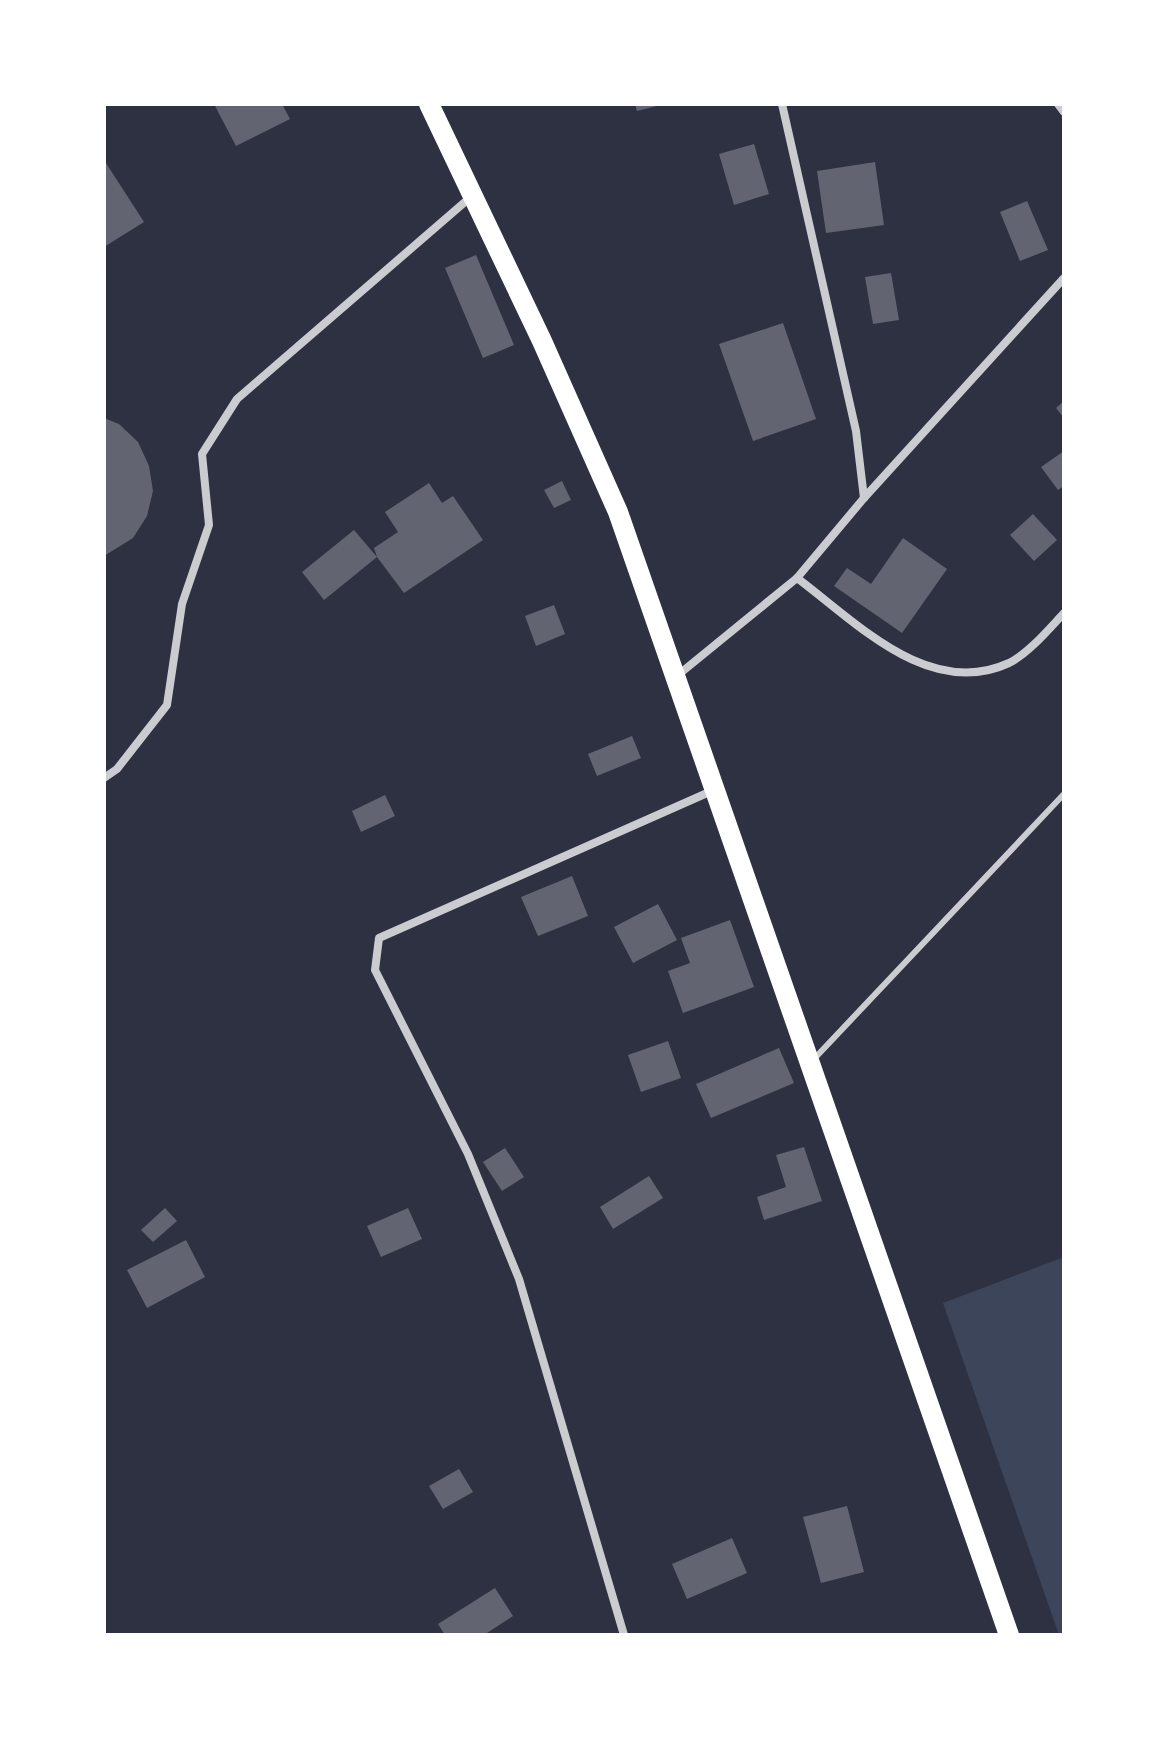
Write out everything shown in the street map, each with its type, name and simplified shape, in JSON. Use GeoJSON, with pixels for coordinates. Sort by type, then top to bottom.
{"type":"FeatureCollection","features":[{"type":"Feature","properties":{"kind":"highway"},"geometry":{"type":"LineString","coordinates":[[429,104],[474,194],[618,512],[678,676],[1009,1635]]}},
{"type":"Feature","properties":{"kind":"street"},"geometry":{"type":"LineString","coordinates":[[782,104],[856,431],[864,498]]}},
{"type":"Feature","properties":{"kind":"street"},"geometry":{"type":"LineString","coordinates":[[1058,104],[1064,112]]}},
{"type":"Feature","properties":{"kind":"street"},"geometry":{"type":"LineString","coordinates":[[104,778],[117,769],[167,705],[182,604],[209,525],[202,454],[237,399],[474,194]]}},
{"type":"Feature","properties":{"kind":"street"},"geometry":{"type":"LineString","coordinates":[[678,676],[797,578],[864,498],[1064,278]]}},
{"type":"Feature","properties":{"kind":"street"},"geometry":{"type":"LineString","coordinates":[[797,578],[905,658],[958,675],[1010,662],[1064,613]]}},
{"type":"Feature","properties":{"kind":"street"},"geometry":{"type":"LineString","coordinates":[[624,1635],[519,1279],[468,1154],[375,970],[379,938],[716,789]]}},
{"type":"Feature","properties":{"kind":"lane"},"geometry":{"type":"LineString","coordinates":[[812,1062],[1064,794]]}},
{"type":"Feature","properties":{"kind":"shaded area"},"geometry":{"type":"Polygon","coordinates":[[[1064,1257],[1064,1635],[1059,1635],[943,1303],[1064,1257]]]}},
{"type":"Feature","properties":{"kind":"building"},"geometry":{"type":"Polygon","coordinates":[[[214,104],[282,104],[290,119],[236,146],[214,104]]]}},
{"type":"Feature","properties":{"kind":"building"},"geometry":{"type":"Polygon","coordinates":[[[635,104],[661,104],[661,105],[637,111],[635,104]]]}},
{"type":"Feature","properties":{"kind":"building"},"geometry":{"type":"Polygon","coordinates":[[[754,144],[769,194],[734,205],[719,154],[754,144]]]}},
{"type":"Feature","properties":{"kind":"building"},"geometry":{"type":"Polygon","coordinates":[[[104,160],[144,222],[104,247],[104,160]]]}},
{"type":"Feature","properties":{"kind":"building"},"geometry":{"type":"Polygon","coordinates":[[[875,162],[884,225],[826,233],[817,171],[875,162]]]}},
{"type":"Feature","properties":{"kind":"building"},"geometry":{"type":"Polygon","coordinates":[[[1027,201],[1048,250],[1020,261],[1000,212],[1027,201]]]}},
{"type":"Feature","properties":{"kind":"building"},"geometry":{"type":"Polygon","coordinates":[[[476,255],[514,345],[483,358],[445,268],[476,255]]]}},
{"type":"Feature","properties":{"kind":"building"},"geometry":{"type":"Polygon","coordinates":[[[891,273],[899,320],[873,324],[865,277],[891,273]]]}},
{"type":"Feature","properties":{"kind":"building"},"geometry":{"type":"Polygon","coordinates":[[[783,323],[816,419],[753,441],[719,344],[783,323]]]}},
{"type":"Feature","properties":{"kind":"building"},"geometry":{"type":"Polygon","coordinates":[[[1064,401],[1064,418],[1056,408],[1064,401]]]}},
{"type":"Feature","properties":{"kind":"building"},"geometry":{"type":"Polygon","coordinates":[[[104,418],[119,424],[138,442],[149,466],[153,491],[147,516],[133,538],[104,556],[104,418]]]}},
{"type":"Feature","properties":{"kind":"building"},"geometry":{"type":"Polygon","coordinates":[[[1064,451],[1064,486],[1058,490],[1041,467],[1064,451]]]}},
{"type":"Feature","properties":{"kind":"building"},"geometry":{"type":"Polygon","coordinates":[[[562,481],[571,500],[554,508],[544,490],[562,481]]]}},
{"type":"Feature","properties":{"kind":"building"},"geometry":{"type":"Polygon","coordinates":[[[429,483],[442,503],[453,496],[483,540],[404,593],[377,557],[374,548],[398,532],[385,512],[429,483]]]}},
{"type":"Feature","properties":{"kind":"building"},"geometry":{"type":"Polygon","coordinates":[[[1033,514],[1057,540],[1034,561],[1010,535],[1033,514]]]}},
{"type":"Feature","properties":{"kind":"building"},"geometry":{"type":"Polygon","coordinates":[[[354,530],[377,557],[324,600],[302,572],[354,530]]]}},
{"type":"Feature","properties":{"kind":"building"},"geometry":{"type":"Polygon","coordinates":[[[903,538],[947,569],[902,633],[834,586],[847,568],[871,584],[903,538]]]}},
{"type":"Feature","properties":{"kind":"building"},"geometry":{"type":"Polygon","coordinates":[[[554,605],[565,634],[536,646],[525,616],[554,605]]]}},
{"type":"Feature","properties":{"kind":"building"},"geometry":{"type":"Polygon","coordinates":[[[632,736],[641,758],[597,776],[588,754],[632,736]]]}},
{"type":"Feature","properties":{"kind":"building"},"geometry":{"type":"Polygon","coordinates":[[[385,795],[395,816],[361,832],[352,811],[385,795]]]}},
{"type":"Feature","properties":{"kind":"building"},"geometry":{"type":"Polygon","coordinates":[[[572,876],[588,916],[538,936],[521,897],[572,876]]]}},
{"type":"Feature","properties":{"kind":"building"},"geometry":{"type":"Polygon","coordinates":[[[658,904],[677,940],[633,963],[614,927],[658,904]]]}},
{"type":"Feature","properties":{"kind":"building"},"geometry":{"type":"Polygon","coordinates":[[[730,920],[754,987],[683,1013],[668,971],[690,963],[681,938],[730,920]]]}},
{"type":"Feature","properties":{"kind":"building"},"geometry":{"type":"Polygon","coordinates":[[[668,1041],[681,1078],[641,1092],[628,1055],[668,1041]]]}},
{"type":"Feature","properties":{"kind":"building"},"geometry":{"type":"Polygon","coordinates":[[[779,1048],[794,1083],[711,1118],[696,1084],[779,1048]]]}},
{"type":"Feature","properties":{"kind":"building"},"geometry":{"type":"Polygon","coordinates":[[[804,1147],[822,1201],[764,1220],[757,1197],[786,1187],[776,1155],[804,1147]]]}},
{"type":"Feature","properties":{"kind":"building"},"geometry":{"type":"Polygon","coordinates":[[[505,1148],[524,1177],[502,1191],[483,1162],[505,1148]]]}},
{"type":"Feature","properties":{"kind":"building"},"geometry":{"type":"Polygon","coordinates":[[[649,1176],[663,1198],[613,1229],[600,1207],[649,1176]]]}},
{"type":"Feature","properties":{"kind":"building"},"geometry":{"type":"Polygon","coordinates":[[[165,1208],[177,1221],[153,1242],[141,1230],[165,1208]]]}},
{"type":"Feature","properties":{"kind":"building"},"geometry":{"type":"Polygon","coordinates":[[[408,1208],[422,1239],[381,1257],[367,1226],[408,1208]]]}},
{"type":"Feature","properties":{"kind":"building"},"geometry":{"type":"Polygon","coordinates":[[[186,1240],[205,1277],[147,1308],[127,1270],[186,1240]]]}},
{"type":"Feature","properties":{"kind":"building"},"geometry":{"type":"Polygon","coordinates":[[[459,1469],[473,1492],[443,1509],[429,1486],[459,1469]]]}},
{"type":"Feature","properties":{"kind":"building"},"geometry":{"type":"Polygon","coordinates":[[[847,1506],[864,1572],[821,1583],[803,1517],[847,1506]]]}},
{"type":"Feature","properties":{"kind":"building"},"geometry":{"type":"Polygon","coordinates":[[[732,1538],[747,1573],[687,1599],[672,1564],[732,1538]]]}},
{"type":"Feature","properties":{"kind":"building"},"geometry":{"type":"Polygon","coordinates":[[[495,1588],[513,1616],[484,1635],[445,1635],[438,1624],[495,1588]]]}}]}
